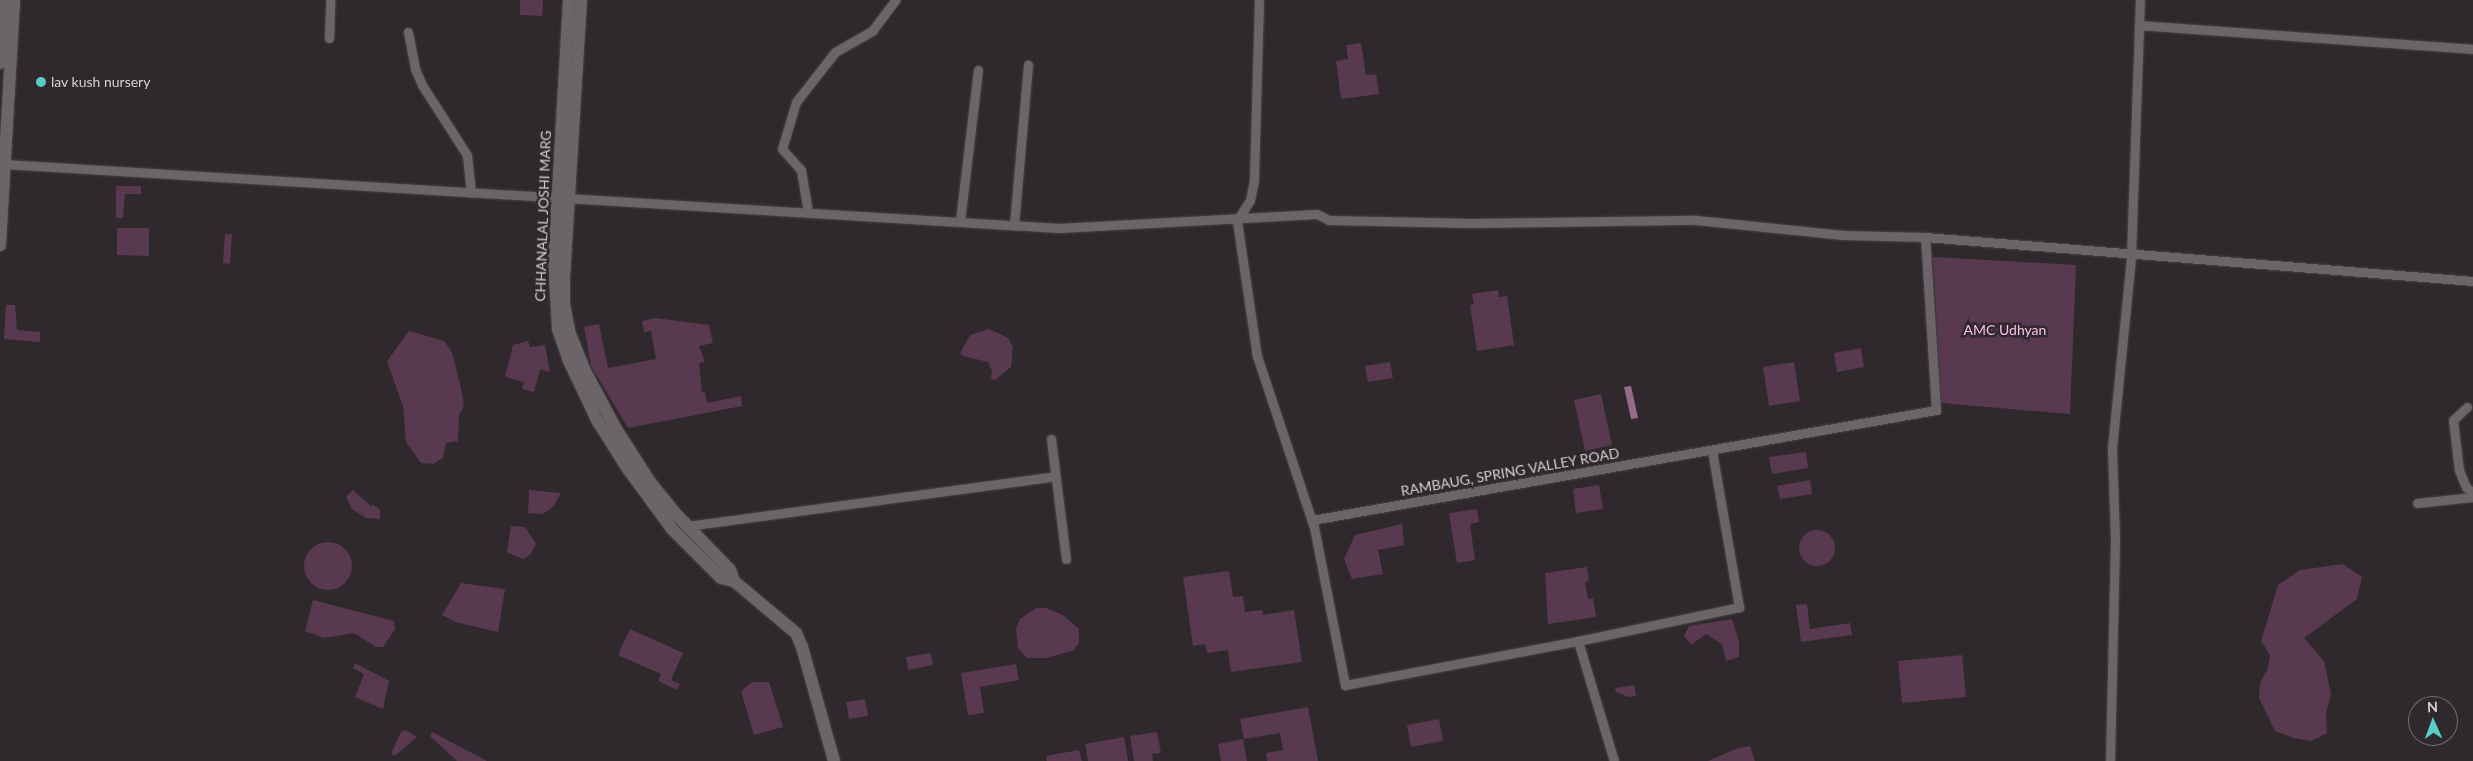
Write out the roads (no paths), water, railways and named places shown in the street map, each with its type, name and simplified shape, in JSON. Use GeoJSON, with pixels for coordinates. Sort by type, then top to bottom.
{"type":"FeatureCollection","features":[{"type":"Feature","properties":{"kind":"street"},"geometry":{"type":"LineString","coordinates":[[0,63],[4,0]]}},
{"type":"Feature","properties":{"kind":"street"},"geometry":{"type":"LineString","coordinates":[[0,245],[1,194],[14,0]]}},
{"type":"Feature","properties":{"kind":"street"},"geometry":{"type":"LineString","coordinates":[[329,38],[330,0]]}},
{"type":"Feature","properties":{"kind":"street","name":"CHHANALAL JOSHI MARG"},"geometry":{"type":"LineString","coordinates":[[568,0],[556,198],[554,274],[569,361],[597,420],[628,469],[672,529],[721,578],[734,581],[796,633],[834,761]]}},
{"type":"Feature","properties":{"kind":"street","name":"CHHANALAL JOSHI MARG"},"geometry":{"type":"LineString","coordinates":[[581,0],[562,325],[616,430],[650,482],[687,526],[730,570],[734,581]]}},
{"type":"Feature","properties":{"kind":"street"},"geometry":{"type":"LineString","coordinates":[[808,212],[801,170],[782,149],[796,102],[835,52],[872,31],[895,0]]}},
{"type":"Feature","properties":{"kind":"street"},"geometry":{"type":"LineString","coordinates":[[1237,221],[1246,211],[1254,180],[1259,0]]}},
{"type":"Feature","properties":{"kind":"street"},"geometry":{"type":"LineString","coordinates":[[2110,761],[2115,539],[2112,448],[2131,256],[2140,0]]}},
{"type":"Feature","properties":{"kind":"street"},"geometry":{"type":"LineString","coordinates":[[2139,25],[2473,49]]}},
{"type":"Feature","properties":{"kind":"street"},"geometry":{"type":"LineString","coordinates":[[408,32],[419,77],[467,155],[471,194]]}},
{"type":"Feature","properties":{"kind":"street"},"geometry":{"type":"LineString","coordinates":[[1014,225],[1028,65]]}},
{"type":"Feature","properties":{"kind":"street"},"geometry":{"type":"LineString","coordinates":[[960,221],[978,70]]}},
{"type":"Feature","properties":{"kind":"street"},"geometry":{"type":"LineString","coordinates":[[4,164],[471,194],[1059,228],[1237,221],[1317,214],[1329,220],[1471,224],[1696,220],[1843,235],[1925,237],[2131,256],[2473,281]]}},
{"type":"Feature","properties":{"kind":"street"},"geometry":{"type":"LineString","coordinates":[[1237,221],[1257,356],[1312,520],[1345,685],[1578,641],[1740,607],[1712,450]]}},
{"type":"Feature","properties":{"kind":"street","name":"RAMBAUG, SPRING VALLEY ROAD"},"geometry":{"type":"LineString","coordinates":[[1312,520],[1936,410],[1925,237]]}},
{"type":"Feature","properties":{"kind":"street"},"geometry":{"type":"LineString","coordinates":[[2467,407],[2453,420],[2459,470],[2466,487],[2473,493]]}},
{"type":"Feature","properties":{"kind":"street"},"geometry":{"type":"LineString","coordinates":[[1051,439],[1054,476],[1066,559]]}},
{"type":"Feature","properties":{"kind":"street"},"geometry":{"type":"LineString","coordinates":[[687,526],[1054,476]]}},
{"type":"Feature","properties":{"kind":"street"},"geometry":{"type":"LineString","coordinates":[[2417,503],[2473,497]]}},
{"type":"Feature","properties":{"kind":"street"},"geometry":{"type":"LineString","coordinates":[[1578,641],[1614,761]]}},
{"type":"Feature","properties":{"kind":"place","name":"lav kush nursery"},"geometry":{"type":"Point","coordinates":[41,82]}},
{"type":"Feature","properties":{"kind":"park label","name":"AMC Udhyan"},"geometry":{"type":"Point","coordinates":[2005,330]}}]}
